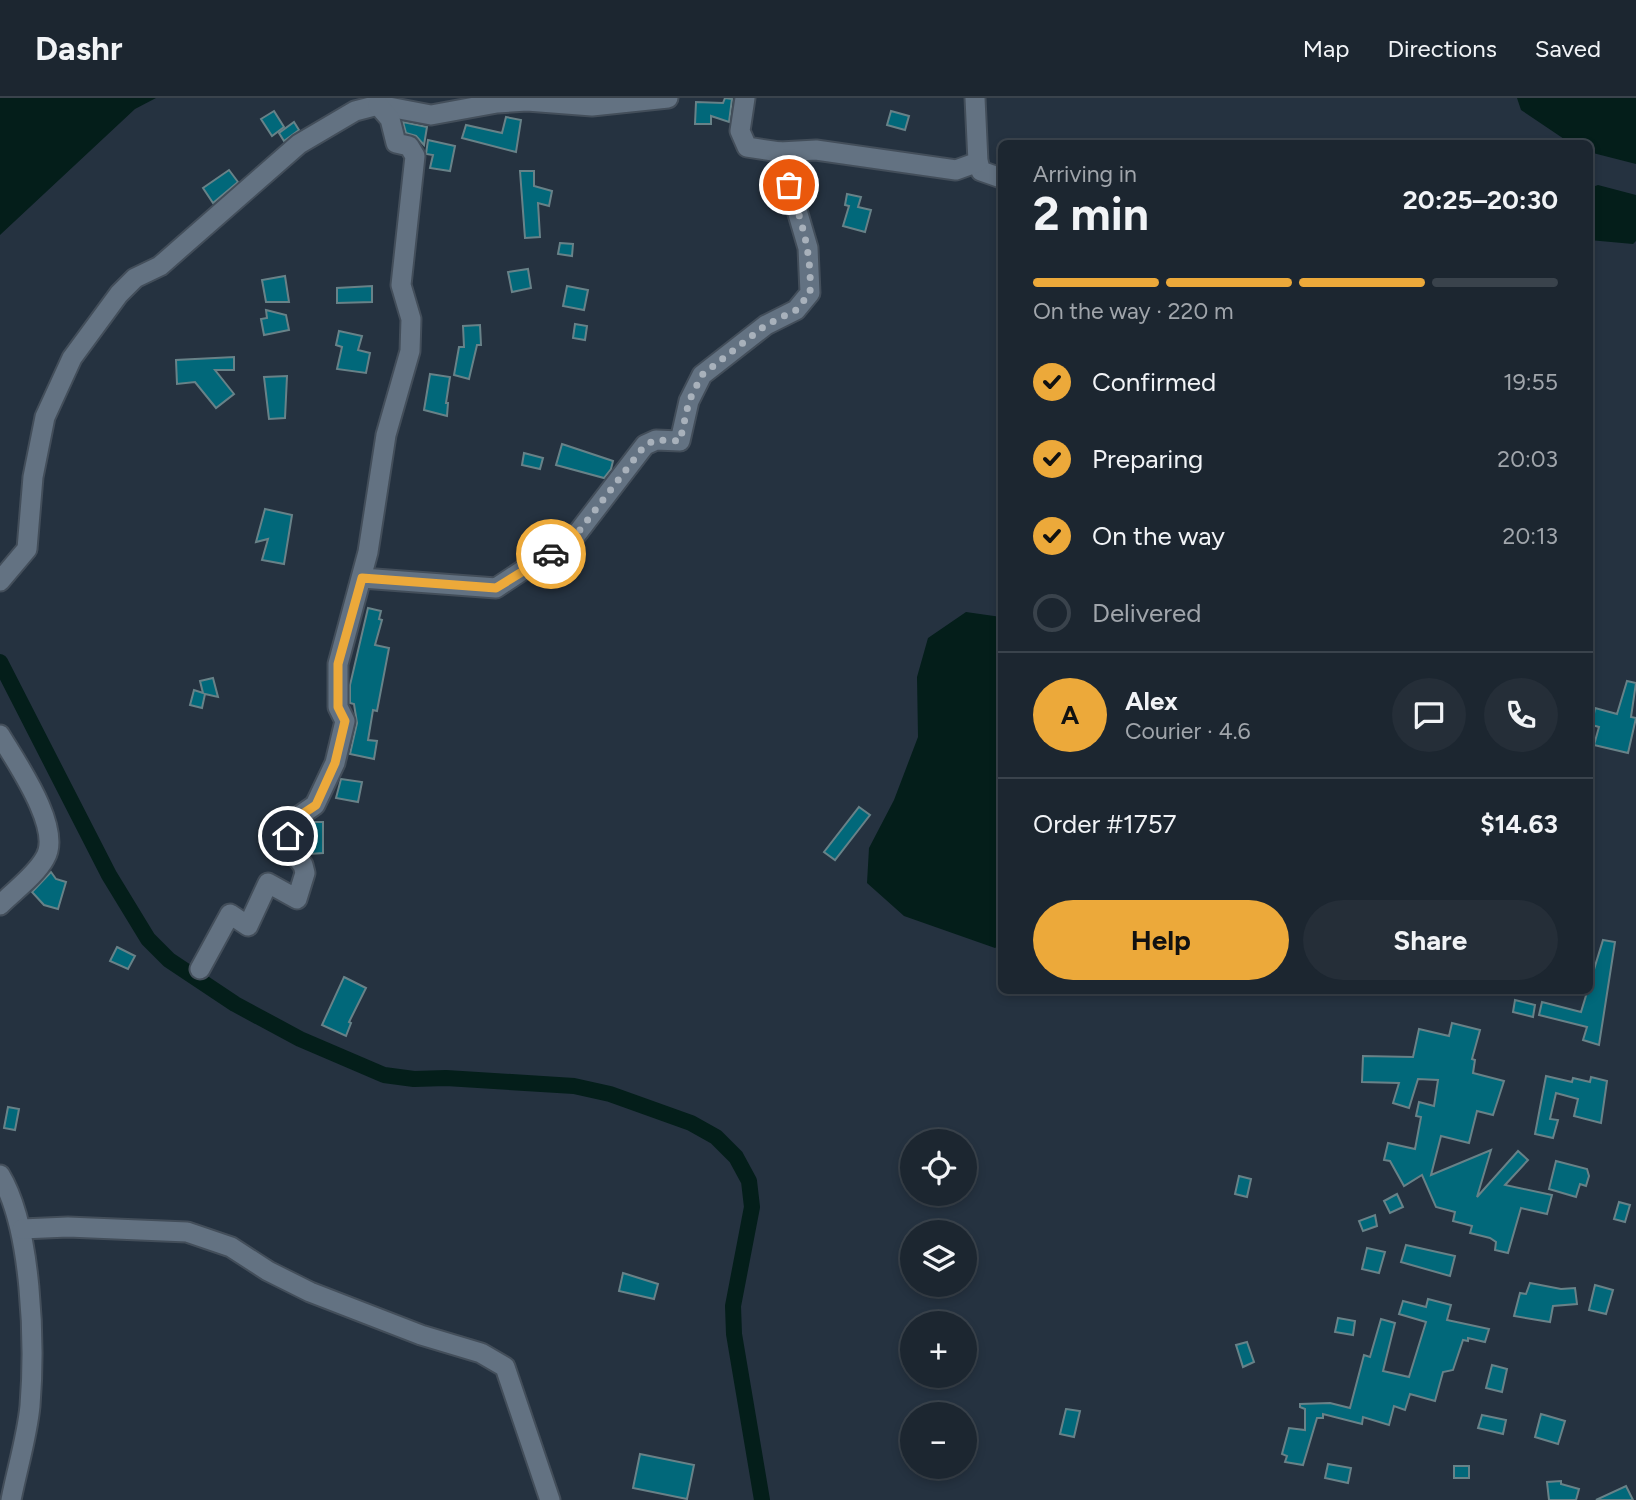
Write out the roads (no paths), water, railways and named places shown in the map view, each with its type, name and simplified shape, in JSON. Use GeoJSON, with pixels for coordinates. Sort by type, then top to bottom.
{"type":"FeatureCollection","features":[{"type":"Feature","properties":{"kind":"street"},"geometry":{"type":"LineString","coordinates":[[0,581],[27,549],[33,477],[45,417],[72,358],[119,293],[135,278],[160,266],[299,144],[355,111],[378,106],[431,115],[497,103],[527,101],[592,106],[667,98]]}},
{"type":"Feature","properties":{"kind":"street"},"geometry":{"type":"LineString","coordinates":[[745,98],[740,131],[747,147],[780,152],[816,150],[956,170],[978,162]]}},
{"type":"Feature","properties":{"kind":"street"},"geometry":{"type":"LineString","coordinates":[[975,98],[978,162],[981,171],[998,177]]}},
{"type":"Feature","properties":{"kind":"street"},"geometry":{"type":"LineString","coordinates":[[200,969],[230,914],[248,926],[268,883],[297,899],[304,873],[303,865],[292,852],[288,836],[295,819],[316,805],[335,763],[345,721],[338,707],[338,664],[362,578],[384,446],[405,374],[412,334],[401,285],[415,156],[409,146],[396,143],[390,119],[378,106]]}},
{"type":"Feature","properties":{"kind":"street"},"geometry":{"type":"LineString","coordinates":[[362,578],[496,588],[576,535],[645,445],[656,440],[680,441],[689,401],[702,375],[766,325],[796,310],[810,293],[808,248],[780,152]]}},
{"type":"Feature","properties":{"kind":"street"},"geometry":{"type":"LineString","coordinates":[[0,735],[30,786],[51,836],[46,858],[0,905]]}},
{"type":"Feature","properties":{"kind":"street"},"geometry":{"type":"LineString","coordinates":[[0,1175],[22,1229],[29,1295],[30,1406],[11,1500]]}},
{"type":"Feature","properties":{"kind":"street"},"geometry":{"type":"LineString","coordinates":[[22,1229],[68,1227],[187,1232],[231,1247],[268,1271],[310,1292],[421,1335],[481,1353],[505,1367],[550,1500]]}},
{"type":"Feature","properties":{"kind":"waterway"},"geometry":{"type":"LineString","coordinates":[[0,662],[109,875],[148,939],[169,960],[235,1004],[300,1039],[384,1075],[414,1079],[446,1078],[574,1086],[610,1094],[691,1123],[716,1137],[736,1157],[749,1181],[752,1207],[733,1306],[734,1334],[762,1500]]}}]}
